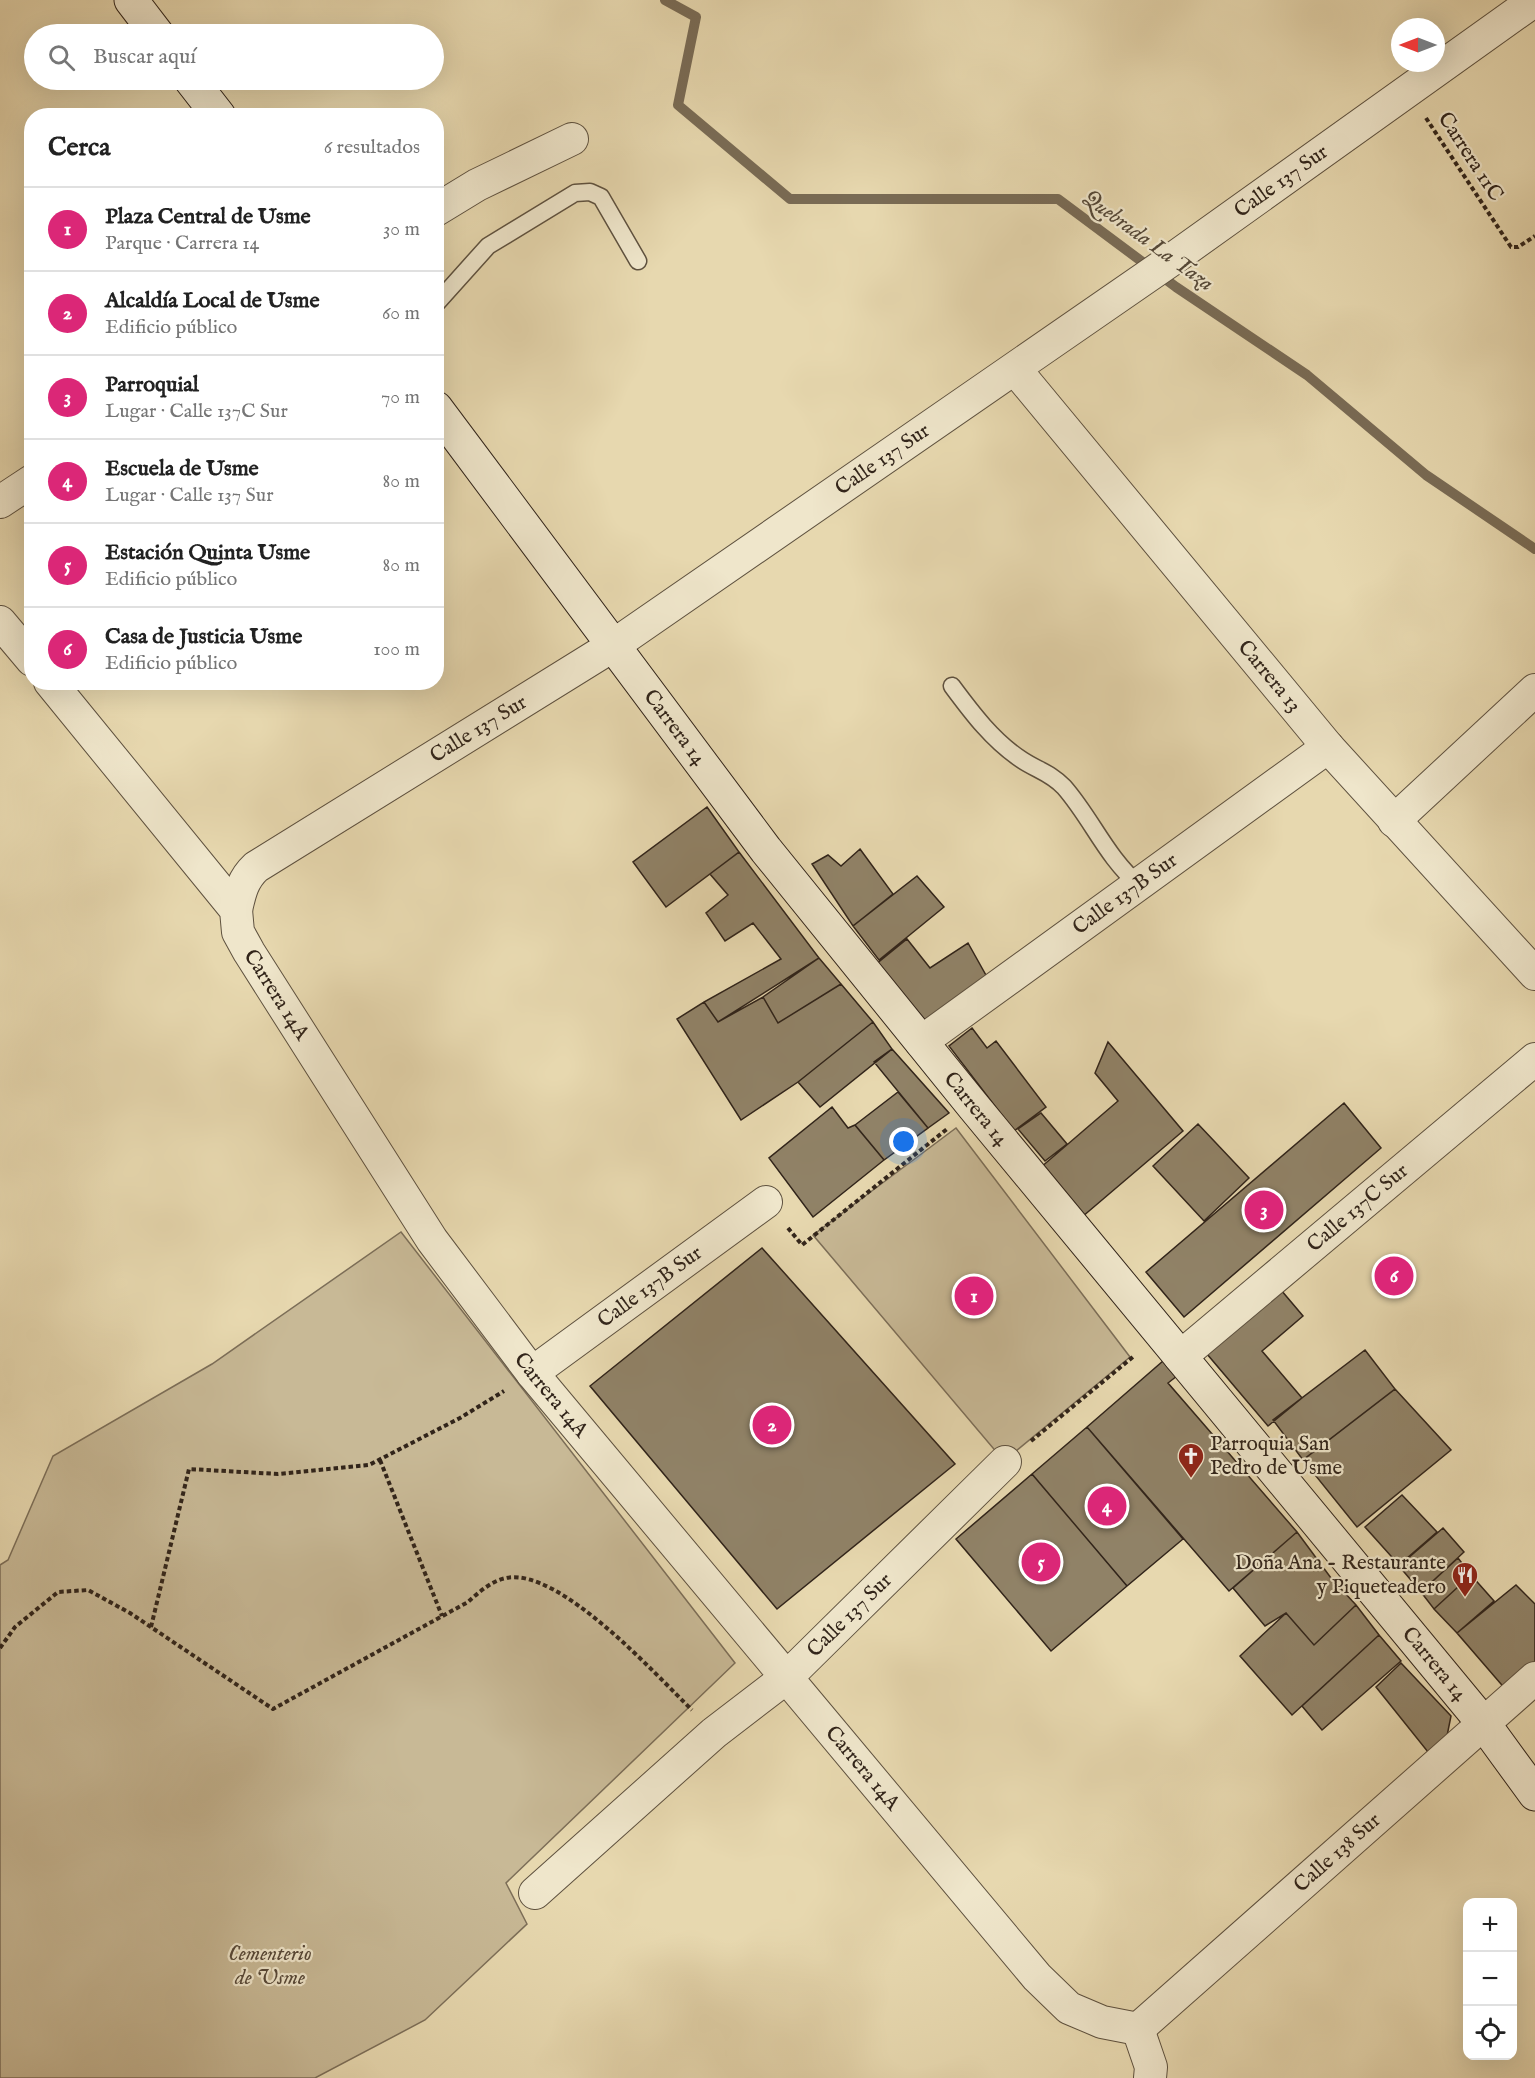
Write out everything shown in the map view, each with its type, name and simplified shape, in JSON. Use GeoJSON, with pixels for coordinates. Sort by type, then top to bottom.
{"type":"FeatureCollection","features":[{"type":"Feature","properties":{"kind":"street"},"geometry":{"type":"LineString","coordinates":[[131,0],[149,24]]}},
{"type":"Feature","properties":{"kind":"street","name":"Calle 137 Sur"},"geometry":{"type":"LineString","coordinates":[[236,910],[241,888],[247,876],[256,867],[614,645],[1136,285],[1534,0]]}},
{"type":"Feature","properties":{"kind":"street"},"geometry":{"type":"LineString","coordinates":[[199,90],[213,108]]}},
{"type":"Feature","properties":{"kind":"street"},"geometry":{"type":"LineString","coordinates":[[444,205],[477,184],[572,140]]}},
{"type":"Feature","properties":{"kind":"street","name":"Carrera 13"},"geometry":{"type":"LineString","coordinates":[[1015,369],[1328,747],[1535,974]]}},
{"type":"Feature","properties":{"kind":"street","name":"Carrera 14"},"geometry":{"type":"LineString","coordinates":[[444,419],[766,850],[974,1107],[1484,1724],[1535,1794]]}},
{"type":"Feature","properties":{"kind":"street"},"geometry":{"type":"LineString","coordinates":[[0,502],[24,486]]}},
{"type":"Feature","properties":{"kind":"street"},"geometry":{"type":"LineString","coordinates":[[0,622],[24,650]]}},
{"type":"Feature","properties":{"kind":"street","name":"Carrera 14A"},"geometry":{"type":"LineString","coordinates":[[57,690],[236,910],[238,932],[249,952],[432,1240],[532,1373],[1037,1977],[1070,2008],[1102,2022],[1138,2030]]}},
{"type":"Feature","properties":{"kind":"street"},"geometry":{"type":"LineString","coordinates":[[1394,821],[1535,690]]}},
{"type":"Feature","properties":{"kind":"street","name":"Calle 137B Sur"},"geometry":{"type":"LineString","coordinates":[[921,1042],[1140,886],[1328,747]]}},
{"type":"Feature","properties":{"kind":"street","name":"Calle 137C Sur"},"geometry":{"type":"LineString","coordinates":[[1171,1346],[1535,1059]]}},
{"type":"Feature","properties":{"kind":"street","name":"Calle 137B Sur"},"geometry":{"type":"LineString","coordinates":[[532,1373],[766,1202]]}},
{"type":"Feature","properties":{"kind":"street","name":"Calle 137 Sur"},"geometry":{"type":"LineString","coordinates":[[535,1893],[714,1733],[787,1677],[1005,1462]]}},
{"type":"Feature","properties":{"kind":"street","name":"Calle 138 Sur"},"geometry":{"type":"LineString","coordinates":[[1138,2030],[1535,1678]]}},
{"type":"Feature","properties":{"kind":"street"},"geometry":{"type":"LineString","coordinates":[[1138,2030],[1151,2067],[1150,2078]]}},
{"type":"Feature","properties":{"kind":"lane"},"geometry":{"type":"LineString","coordinates":[[444,295],[488,246],[575,193],[590,192],[601,197],[638,261]]}},
{"type":"Feature","properties":{"kind":"lane"},"geometry":{"type":"LineString","coordinates":[[952,686],[981,725],[1022,760],[1049,773],[1065,788],[1120,869],[1140,886]]}},
{"type":"Feature","properties":{"kind":"path","name":"Carrera 11C"},"geometry":{"type":"LineString","coordinates":[[1408,91],[1511,247],[1518,247],[1535,236]]}},
{"type":"Feature","properties":{"kind":"path"},"geometry":{"type":"LineString","coordinates":[[766,1202],[802,1245],[974,1107]]}},
{"type":"Feature","properties":{"kind":"path"},"geometry":{"type":"LineString","coordinates":[[1005,1462],[1171,1346]]}},
{"type":"Feature","properties":{"kind":"path"},"geometry":{"type":"LineString","coordinates":[[151,1627],[189,1469],[278,1474],[369,1465],[460,1418],[532,1373]]}},
{"type":"Feature","properties":{"kind":"path"},"geometry":{"type":"LineString","coordinates":[[380,1460],[442,1616]]}},
{"type":"Feature","properties":{"kind":"path"},"geometry":{"type":"LineString","coordinates":[[0,1648],[15,1627],[58,1592],[88,1590],[151,1627],[273,1709],[468,1602],[483,1588],[506,1578],[531,1580],[567,1599],[612,1630],[714,1733]]}},
{"type":"Feature","properties":{"kind":"green space"},"geometry":{"type":"Polygon","coordinates":[[[956,1128],[1130,1357],[1004,1461],[813,1235],[956,1128]]]}},
{"type":"Feature","properties":{"kind":"green space","name":"Cementerio de Usme"},"geometry":{"type":"Polygon","coordinates":[[[401,1232],[735,1663],[506,1883],[527,1924],[425,2020],[315,2078],[0,2078],[0,1565],[8,1560],[53,1456],[212,1364],[401,1232]]]}},
{"type":"Feature","properties":{"kind":"building"},"geometry":{"type":"Polygon","coordinates":[[[707,807],[739,852],[666,907],[633,862],[707,807]]]}},
{"type":"Feature","properties":{"kind":"building"},"geometry":{"type":"Polygon","coordinates":[[[860,849],[893,894],[853,926],[812,864],[828,855],[841,866],[860,849]]]}},
{"type":"Feature","properties":{"kind":"building"},"geometry":{"type":"Polygon","coordinates":[[[739,852],[819,958],[718,1022],[704,1002],[781,959],[753,923],[725,941],[706,913],[728,895],[710,874],[739,852]]]}},
{"type":"Feature","properties":{"kind":"building"},"geometry":{"type":"Polygon","coordinates":[[[917,876],[944,907],[879,960],[853,926],[917,876]]]}},
{"type":"Feature","properties":{"kind":"building"},"geometry":{"type":"Polygon","coordinates":[[[907,939],[930,968],[968,943],[987,977],[925,1020],[875,965],[907,939]]]}},
{"type":"Feature","properties":{"kind":"building"},"geometry":{"type":"Polygon","coordinates":[[[819,958],[841,984],[778,1023],[763,997],[819,958]]]}},
{"type":"Feature","properties":{"kind":"building"},"geometry":{"type":"Polygon","coordinates":[[[841,984],[873,1022],[798,1082],[741,1120],[677,1019],[704,1002],[718,1022],[763,997],[778,1023],[841,984]]]}},
{"type":"Feature","properties":{"kind":"building"},"geometry":{"type":"Polygon","coordinates":[[[873,1022],[892,1049],[820,1107],[798,1082],[873,1022]]]}},
{"type":"Feature","properties":{"kind":"building"},"geometry":{"type":"Polygon","coordinates":[[[972,1028],[987,1048],[996,1041],[1046,1107],[1014,1131],[949,1046],[972,1028]]]}},
{"type":"Feature","properties":{"kind":"building"},"geometry":{"type":"Polygon","coordinates":[[[1108,1042],[1183,1131],[1082,1217],[1040,1168],[1118,1101],[1095,1073],[1108,1042]]]}},
{"type":"Feature","properties":{"kind":"building"},"geometry":{"type":"Polygon","coordinates":[[[892,1049],[949,1113],[928,1128],[874,1062],[892,1049]]]}},
{"type":"Feature","properties":{"kind":"building"},"geometry":{"type":"Polygon","coordinates":[[[898,1092],[928,1128],[884,1160],[855,1125],[898,1092]]]}},
{"type":"Feature","properties":{"kind":"building"},"geometry":{"type":"Polygon","coordinates":[[[1344,1103],[1381,1148],[1184,1317],[1146,1272],[1344,1103]]]}},
{"type":"Feature","properties":{"kind":"building"},"geometry":{"type":"Polygon","coordinates":[[[832,1107],[848,1128],[855,1125],[884,1160],[813,1217],[769,1158],[832,1107]]]}},
{"type":"Feature","properties":{"kind":"building"},"geometry":{"type":"Polygon","coordinates":[[[1041,1113],[1067,1144],[1045,1161],[1018,1129],[1041,1113]]]}},
{"type":"Feature","properties":{"kind":"building"},"geometry":{"type":"Polygon","coordinates":[[[1198,1124],[1249,1178],[1204,1221],[1153,1166],[1198,1124]]]}},
{"type":"Feature","properties":{"kind":"building"},"geometry":{"type":"Polygon","coordinates":[[[762,1248],[955,1464],[777,1609],[590,1386],[762,1248]]]}},
{"type":"Feature","properties":{"kind":"building"},"geometry":{"type":"Polygon","coordinates":[[[1281,1290],[1303,1316],[1262,1351],[1302,1398],[1268,1426],[1207,1354],[1281,1290]]]}},
{"type":"Feature","properties":{"kind":"building"},"geometry":{"type":"Polygon","coordinates":[[[1365,1350],[1395,1389],[1303,1460],[1273,1420],[1365,1350]]]}},
{"type":"Feature","properties":{"kind":"building","name":"Parroquia San Pedro de Usme"},"geometry":{"type":"Polygon","coordinates":[[[1163,1361],[1177,1376],[1168,1383],[1297,1532],[1229,1591],[1087,1427],[1163,1361]]]}},
{"type":"Feature","properties":{"kind":"building"},"geometry":{"type":"Polygon","coordinates":[[[1395,1389],[1451,1450],[1357,1527],[1303,1460],[1395,1389]]]}},
{"type":"Feature","properties":{"kind":"building"},"geometry":{"type":"Polygon","coordinates":[[[1087,1427],[1183,1539],[1127,1586],[1032,1474],[1087,1427]]]}},
{"type":"Feature","properties":{"kind":"building"},"geometry":{"type":"Polygon","coordinates":[[[1032,1474],[1127,1586],[1051,1651],[956,1539],[1032,1474]]]}},
{"type":"Feature","properties":{"kind":"building"},"geometry":{"type":"Polygon","coordinates":[[[1402,1495],[1437,1532],[1399,1565],[1365,1527],[1402,1495]]]}},
{"type":"Feature","properties":{"kind":"building"},"geometry":{"type":"Polygon","coordinates":[[[1443,1528],[1464,1552],[1421,1592],[1399,1566],[1443,1528]]]}},
{"type":"Feature","properties":{"kind":"building"},"geometry":{"type":"Polygon","coordinates":[[[1297,1532],[1331,1578],[1356,1605],[1314,1645],[1286,1613],[1265,1626],[1233,1588],[1297,1532]]]}},
{"type":"Feature","properties":{"kind":"building"},"geometry":{"type":"Polygon","coordinates":[[[1458,1558],[1471,1575],[1434,1609],[1421,1592],[1458,1558]]]}},
{"type":"Feature","properties":{"kind":"building"},"geometry":{"type":"Polygon","coordinates":[[[1471,1575],[1494,1601],[1457,1633],[1434,1609],[1471,1575]]]}},
{"type":"Feature","properties":{"kind":"building"},"geometry":{"type":"Polygon","coordinates":[[[1516,1585],[1535,1604],[1535,1665],[1507,1691],[1457,1633],[1516,1585]]]}},
{"type":"Feature","properties":{"kind":"building"},"geometry":{"type":"Polygon","coordinates":[[[1356,1605],[1379,1635],[1292,1715],[1240,1656],[1286,1613],[1314,1645],[1356,1605]]]}},
{"type":"Feature","properties":{"kind":"building"},"geometry":{"type":"Polygon","coordinates":[[[1379,1635],[1401,1661],[1322,1730],[1302,1706],[1379,1635]]]}},
{"type":"Feature","properties":{"kind":"building"},"geometry":{"type":"Polygon","coordinates":[[[1401,1663],[1451,1716],[1447,1736],[1428,1752],[1376,1687],[1401,1663]]]}},
{"type":"Feature","properties":{"kind":"waterway","name":"Quebrada La Taza"},"geometry":{"type":"LineString","coordinates":[[665,0],[696,17],[678,105],[790,199],[1058,199],[1176,287],[1307,375],[1426,475],[1535,549]]}},
{"type":"Feature","properties":{"kind":"place","name":"Parroquial"},"geometry":{"type":"Point","coordinates":[1264,1210]}},
{"type":"Feature","properties":{"kind":"place","name":"Casa de Justicia Usme"},"geometry":{"type":"Point","coordinates":[1394,1276]}},
{"type":"Feature","properties":{"kind":"place","name":"Plaza Central de Usme"},"geometry":{"type":"Point","coordinates":[974,1296]}},
{"type":"Feature","properties":{"kind":"place","name":"Alcaldía Local de Usme"},"geometry":{"type":"Point","coordinates":[772,1425]}},
{"type":"Feature","properties":{"kind":"place","name":"Parroquia San Pedro de Usme"},"geometry":{"type":"Point","coordinates":[1191,1479]}},
{"type":"Feature","properties":{"kind":"place","name":"Escuela de Usme"},"geometry":{"type":"Point","coordinates":[1107,1506]}},
{"type":"Feature","properties":{"kind":"place","name":"Estación Quinta Usme"},"geometry":{"type":"Point","coordinates":[1041,1562]}},
{"type":"Feature","properties":{"kind":"place","name":"Doña Ana - Restaurante y Piqueteadero"},"geometry":{"type":"Point","coordinates":[1465,1598]}}]}
